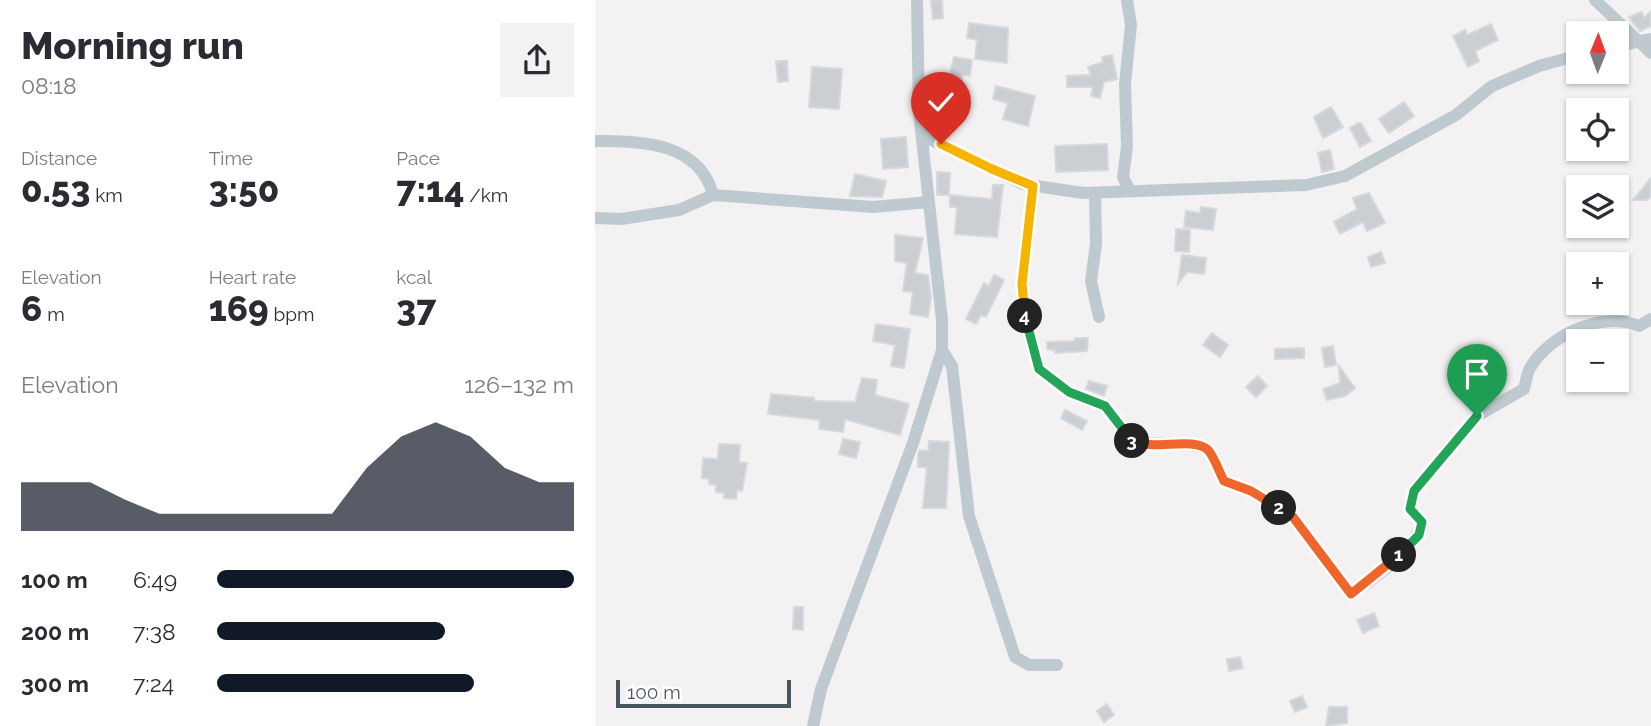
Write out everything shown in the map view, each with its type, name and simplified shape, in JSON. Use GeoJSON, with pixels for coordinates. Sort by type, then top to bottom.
{"type":"FeatureCollection","features":[{"type":"Feature","properties":{"kind":"street"},"geometry":{"type":"LineString","coordinates":[[813,726],[821,689],[913,443],[942,350],[919,112],[917,0]]}},
{"type":"Feature","properties":{"kind":"street"},"geometry":{"type":"LineString","coordinates":[[1126,0],[1131,25],[1125,83],[1128,147],[1123,177],[1130,191]]}},
{"type":"Feature","properties":{"kind":"street"},"geometry":{"type":"LineString","coordinates":[[1595,0],[1645,40],[1651,53]]}},
{"type":"Feature","properties":{"kind":"street"},"geometry":{"type":"LineString","coordinates":[[923,136],[1033,186],[1095,193],[1307,185],[1346,176],[1456,115],[1492,86],[1539,66],[1566,59]]}},
{"type":"Feature","properties":{"kind":"street"},"geometry":{"type":"LineString","coordinates":[[595,141],[665,146],[690,157],[710,184],[713,195]]}},
{"type":"Feature","properties":{"kind":"street"},"geometry":{"type":"LineString","coordinates":[[1033,186],[1022,284],[1025,325],[1039,369],[1069,392],[1105,406],[1134,443],[1175,446],[1196,443],[1208,450],[1224,481],[1251,491],[1293,517],[1351,594],[1387,567],[1419,535],[1422,522],[1410,509],[1414,491],[1477,416],[1524,389],[1529,368],[1555,340],[1601,321],[1623,319],[1639,326],[1651,318]]}},
{"type":"Feature","properties":{"kind":"street"},"geometry":{"type":"LineString","coordinates":[[1095,193],[1096,244],[1091,281],[1099,317]]}},
{"type":"Feature","properties":{"kind":"street"},"geometry":{"type":"LineString","coordinates":[[595,218],[621,219],[679,210],[713,195],[873,207],[929,202]]}},
{"type":"Feature","properties":{"kind":"street"},"geometry":{"type":"LineString","coordinates":[[942,350],[952,366],[969,516],[1015,657],[1029,665],[1057,665]]}},
{"type":"Feature","properties":{"kind":"building"},"geometry":{"type":"Polygon","coordinates":[[[931,0],[942,0],[943,18],[933,19],[931,0]]]}},
{"type":"Feature","properties":{"kind":"building"},"geometry":{"type":"Polygon","coordinates":[[[1651,11],[1651,26],[1640,31],[1629,17],[1642,12],[1644,18],[1651,11]]]}},
{"type":"Feature","properties":{"kind":"building"},"geometry":{"type":"Polygon","coordinates":[[[969,23],[1008,28],[1007,63],[975,59],[977,40],[967,38],[969,23]]]}},
{"type":"Feature","properties":{"kind":"building"},"geometry":{"type":"Polygon","coordinates":[[[1491,24],[1498,40],[1475,51],[1479,61],[1468,67],[1453,36],[1465,30],[1467,35],[1491,24]]]}},
{"type":"Feature","properties":{"kind":"building"},"geometry":{"type":"Polygon","coordinates":[[[1112,55],[1117,79],[1104,82],[1100,98],[1091,96],[1093,87],[1067,87],[1067,76],[1091,75],[1088,67],[1103,62],[1102,57],[1112,55]]]}},
{"type":"Feature","properties":{"kind":"building"},"geometry":{"type":"Polygon","coordinates":[[[954,57],[972,60],[970,76],[962,74],[961,90],[946,89],[954,57]]]}},
{"type":"Feature","properties":{"kind":"building"},"geometry":{"type":"Polygon","coordinates":[[[776,61],[787,61],[788,81],[778,82],[776,61]]]}},
{"type":"Feature","properties":{"kind":"building"},"geometry":{"type":"Polygon","coordinates":[[[812,67],[842,69],[839,109],[809,107],[812,67]]]}},
{"type":"Feature","properties":{"kind":"building"},"geometry":{"type":"Polygon","coordinates":[[[996,86],[1035,96],[1028,126],[1003,119],[1008,103],[993,99],[996,86]]]}},
{"type":"Feature","properties":{"kind":"building"},"geometry":{"type":"Polygon","coordinates":[[[1404,102],[1414,116],[1389,133],[1379,119],[1404,102]]]}},
{"type":"Feature","properties":{"kind":"building"},"geometry":{"type":"Polygon","coordinates":[[[1331,107],[1343,127],[1323,138],[1314,117],[1331,107]]]}},
{"type":"Feature","properties":{"kind":"building"},"geometry":{"type":"Polygon","coordinates":[[[1361,123],[1371,141],[1360,147],[1350,128],[1361,123]]]}},
{"type":"Feature","properties":{"kind":"building"},"geometry":{"type":"Polygon","coordinates":[[[906,137],[908,167],[883,169],[881,139],[906,137]]]}},
{"type":"Feature","properties":{"kind":"building"},"geometry":{"type":"Polygon","coordinates":[[[1107,144],[1108,170],[1056,172],[1055,146],[1107,144]]]}},
{"type":"Feature","properties":{"kind":"building"},"geometry":{"type":"Polygon","coordinates":[[[1330,150],[1334,169],[1322,172],[1318,153],[1330,150]]]}},
{"type":"Feature","properties":{"kind":"building"},"geometry":{"type":"Polygon","coordinates":[[[937,172],[950,173],[949,195],[937,195],[937,172]]]}},
{"type":"Feature","properties":{"kind":"building"},"geometry":{"type":"Polygon","coordinates":[[[855,174],[886,181],[882,197],[850,196],[855,174]]]}},
{"type":"Feature","properties":{"kind":"building"},"geometry":{"type":"Polygon","coordinates":[[[1651,178],[1651,196],[1647,200],[1633,200],[1651,178]]]}},
{"type":"Feature","properties":{"kind":"building"},"geometry":{"type":"Polygon","coordinates":[[[993,185],[1003,185],[997,237],[955,234],[957,207],[950,207],[950,195],[992,199],[993,185]]]}},
{"type":"Feature","properties":{"kind":"building"},"geometry":{"type":"Polygon","coordinates":[[[1369,193],[1385,223],[1367,231],[1363,222],[1340,234],[1334,222],[1357,209],[1353,198],[1369,193]]]}},
{"type":"Feature","properties":{"kind":"building"},"geometry":{"type":"Polygon","coordinates":[[[1201,207],[1216,209],[1213,230],[1184,227],[1186,211],[1200,213],[1201,207]]]}},
{"type":"Feature","properties":{"kind":"building"},"geometry":{"type":"Polygon","coordinates":[[[1176,229],[1190,230],[1189,252],[1175,251],[1176,229]]]}},
{"type":"Feature","properties":{"kind":"building"},"geometry":{"type":"Polygon","coordinates":[[[895,235],[923,238],[915,273],[928,275],[931,298],[928,317],[910,314],[913,292],[903,291],[907,263],[895,261],[895,235]]]}},
{"type":"Feature","properties":{"kind":"building"},"geometry":{"type":"Polygon","coordinates":[[[1381,252],[1385,263],[1371,267],[1368,257],[1381,252]]]}},
{"type":"Feature","properties":{"kind":"building"},"geometry":{"type":"Polygon","coordinates":[[[1182,255],[1206,258],[1204,274],[1187,272],[1178,284],[1182,255]]]}},
{"type":"Feature","properties":{"kind":"building"},"geometry":{"type":"Polygon","coordinates":[[[994,275],[1004,280],[986,317],[981,315],[976,324],[966,319],[984,283],[989,286],[994,275]]]}},
{"type":"Feature","properties":{"kind":"building"},"geometry":{"type":"Polygon","coordinates":[[[876,324],[910,329],[904,368],[891,366],[895,345],[873,341],[876,324]]]}},
{"type":"Feature","properties":{"kind":"building"},"geometry":{"type":"Polygon","coordinates":[[[1212,333],[1228,345],[1220,357],[1203,345],[1212,333]]]}},
{"type":"Feature","properties":{"kind":"building"},"geometry":{"type":"Polygon","coordinates":[[[1075,338],[1088,338],[1087,351],[1055,353],[1055,350],[1047,349],[1047,342],[1074,341],[1075,338]]]}},
{"type":"Feature","properties":{"kind":"building"},"geometry":{"type":"Polygon","coordinates":[[[1333,346],[1336,365],[1325,367],[1322,348],[1333,346]]]}},
{"type":"Feature","properties":{"kind":"building"},"geometry":{"type":"Polygon","coordinates":[[[1304,348],[1304,358],[1275,359],[1275,349],[1304,348]]]}},
{"type":"Feature","properties":{"kind":"building"},"geometry":{"type":"Polygon","coordinates":[[[1339,366],[1355,388],[1345,396],[1327,400],[1323,389],[1340,383],[1339,366]]]}},
{"type":"Feature","properties":{"kind":"building"},"geometry":{"type":"Polygon","coordinates":[[[1258,376],[1267,386],[1256,397],[1246,387],[1258,376]]]}},
{"type":"Feature","properties":{"kind":"building"},"geometry":{"type":"Polygon","coordinates":[[[862,378],[877,380],[875,395],[909,404],[900,435],[845,419],[843,432],[819,429],[820,420],[768,414],[771,394],[814,398],[814,401],[855,402],[862,378]]]}},
{"type":"Feature","properties":{"kind":"building"},"geometry":{"type":"Polygon","coordinates":[[[1089,381],[1107,386],[1104,396],[1086,389],[1089,381]]]}},
{"type":"Feature","properties":{"kind":"building"},"geometry":{"type":"Polygon","coordinates":[[[1065,410],[1087,421],[1082,430],[1061,418],[1065,410]]]}},
{"type":"Feature","properties":{"kind":"building"},"geometry":{"type":"Polygon","coordinates":[[[843,439],[860,442],[856,458],[839,454],[843,439]]]}},
{"type":"Feature","properties":{"kind":"building"},"geometry":{"type":"Polygon","coordinates":[[[929,441],[949,442],[946,508],[923,508],[927,467],[918,467],[918,454],[920,450],[928,451],[929,441]]]}},
{"type":"Feature","properties":{"kind":"building"},"geometry":{"type":"Polygon","coordinates":[[[719,444],[740,445],[739,462],[747,463],[742,491],[737,490],[736,499],[724,498],[724,493],[716,492],[716,485],[709,484],[709,479],[702,478],[703,458],[718,459],[719,444]]]}},
{"type":"Feature","properties":{"kind":"building"},"geometry":{"type":"Polygon","coordinates":[[[794,607],[803,607],[803,630],[793,629],[794,607]]]}},
{"type":"Feature","properties":{"kind":"building"},"geometry":{"type":"Polygon","coordinates":[[[1374,613],[1379,626],[1363,633],[1357,620],[1374,613]]]}},
{"type":"Feature","properties":{"kind":"building"},"geometry":{"type":"Polygon","coordinates":[[[1240,657],[1243,668],[1229,671],[1227,659],[1240,657]]]}},
{"type":"Feature","properties":{"kind":"building"},"geometry":{"type":"Polygon","coordinates":[[[1302,696],[1307,707],[1295,712],[1290,701],[1302,696]]]}},
{"type":"Feature","properties":{"kind":"building"},"geometry":{"type":"Polygon","coordinates":[[[1107,704],[1114,715],[1104,722],[1097,711],[1107,704]]]}},
{"type":"Feature","properties":{"kind":"building"},"geometry":{"type":"Polygon","coordinates":[[[1329,707],[1347,707],[1347,723],[1326,726],[1329,707]]]}},
{"type":"Feature","properties":{"kind":"route"},"geometry":{"type":"LineString","coordinates":[[941,144],[1023,184],[1033,186],[1022,284],[1025,325],[1039,369],[1069,392],[1105,406],[1134,443],[1175,446],[1196,443],[1208,450],[1224,481],[1251,491],[1293,517],[1351,594],[1387,567],[1419,535],[1422,522],[1410,509],[1414,491],[1477,416]]}}]}
